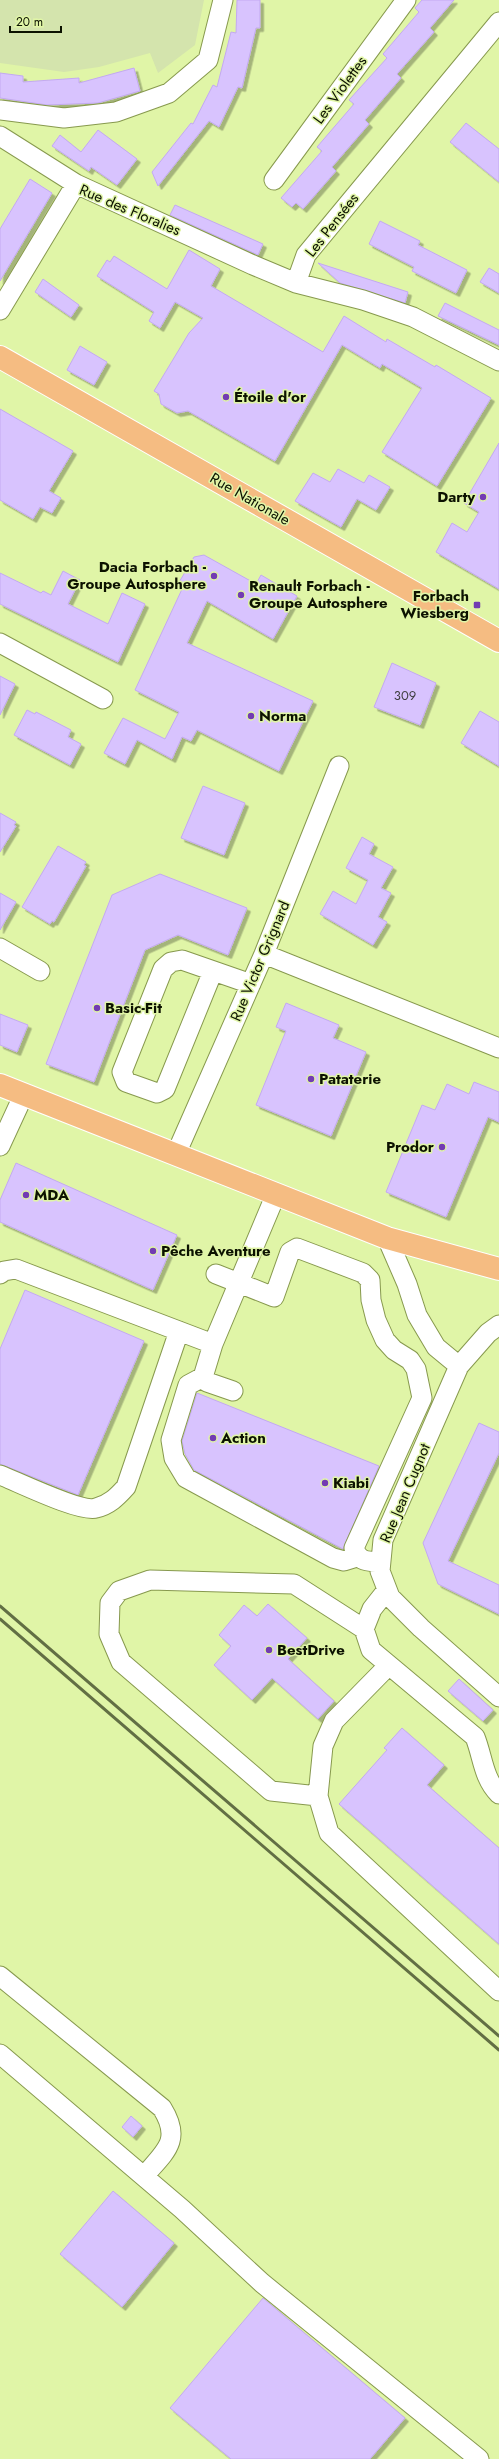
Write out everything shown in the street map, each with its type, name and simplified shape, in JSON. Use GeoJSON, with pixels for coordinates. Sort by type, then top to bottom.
{"type":"FeatureCollection","features":[{"type":"Feature","properties":{"kind":"main road","name":"Rue Nationale"},"geometry":{"type":"LineString","coordinates":[[0,357],[499,642]]}},
{"type":"Feature","properties":{"kind":"main road"},"geometry":{"type":"LineString","coordinates":[[0,1085],[387,1238],[499,1269]]}},
{"type":"Feature","properties":{"kind":"street"},"geometry":{"type":"LineString","coordinates":[[0,110],[64,118],[116,112],[169,93],[208,60],[223,0]]}},
{"type":"Feature","properties":{"kind":"street","name":"Les Violettes"},"geometry":{"type":"LineString","coordinates":[[274,180],[406,0]]}},
{"type":"Feature","properties":{"kind":"street","name":"Les Pensées"},"geometry":{"type":"LineString","coordinates":[[296,283],[306,255],[499,22]]}},
{"type":"Feature","properties":{"kind":"street"},"geometry":{"type":"LineString","coordinates":[[0,136],[76,184]]}},
{"type":"Feature","properties":{"kind":"street","name":"Rue des Floralies"},"geometry":{"type":"LineString","coordinates":[[0,310],[76,184],[296,283]]}},
{"type":"Feature","properties":{"kind":"street"},"geometry":{"type":"LineString","coordinates":[[296,283],[363,300],[413,317],[499,361]]}},
{"type":"Feature","properties":{"kind":"street"},"geometry":{"type":"LineString","coordinates":[[0,643],[103,699]]}},
{"type":"Feature","properties":{"kind":"street","name":"Rue Victor Grignard"},"geometry":{"type":"LineString","coordinates":[[176,1154],[264,954],[340,766]]}},
{"type":"Feature","properties":{"kind":"street"},"geometry":{"type":"LineString","coordinates":[[0,948],[40,971]]}},
{"type":"Feature","properties":{"kind":"street"},"geometry":{"type":"LineString","coordinates":[[264,954],[499,1048]]}},
{"type":"Feature","properties":{"kind":"street"},"geometry":{"type":"LineString","coordinates":[[213,971],[165,1089],[157,1093],[126,1082],[122,1072],[163,969],[171,962],[182,960],[251,984]]}},
{"type":"Feature","properties":{"kind":"street"},"geometry":{"type":"LineString","coordinates":[[0,1146],[24,1094]]}},
{"type":"Feature","properties":{"kind":"street"},"geometry":{"type":"LineString","coordinates":[[276,1194],[208,1361],[188,1385],[172,1440],[174,1458],[186,1478],[333,1558],[344,1561],[357,1557]]}},
{"type":"Feature","properties":{"kind":"street"},"geometry":{"type":"LineString","coordinates":[[387,1238],[407,1284],[417,1315],[436,1347],[459,1366]]}},
{"type":"Feature","properties":{"kind":"street"},"geometry":{"type":"LineString","coordinates":[[216,1274],[274,1297],[290,1252],[297,1248],[363,1273],[370,1280],[371,1300],[376,1320],[385,1340],[394,1350],[410,1360],[416,1369],[422,1398],[354,1548],[357,1557],[362,1561],[380,1562]]}},
{"type":"Feature","properties":{"kind":"street"},"geometry":{"type":"LineString","coordinates":[[0,1274],[4,1271],[16,1269],[179,1331],[208,1361],[207,1382],[233,1391]]}},
{"type":"Feature","properties":{"kind":"street","name":"Rue Jean Cugnot"},"geometry":{"type":"LineString","coordinates":[[499,1325],[488,1333],[459,1366],[383,1540],[380,1562],[380,1572],[390,1596],[421,1628],[499,1697]]}},
{"type":"Feature","properties":{"kind":"street"},"geometry":{"type":"LineString","coordinates":[[0,1474],[79,1507],[94,1509],[111,1502],[126,1487],[179,1331]]}},
{"type":"Feature","properties":{"kind":"street"},"geometry":{"type":"LineString","coordinates":[[400,1446],[420,1456]]}},
{"type":"Feature","properties":{"kind":"street"},"geometry":{"type":"LineString","coordinates":[[318,1796],[271,1791],[121,1662],[108,1634],[110,1603],[119,1591],[150,1580],[294,1584],[364,1629],[371,1650],[475,1737],[482,1754],[484,1771],[499,1794]]}},
{"type":"Feature","properties":{"kind":"street"},"geometry":{"type":"LineString","coordinates":[[364,1629],[372,1609],[387,1590]]}},
{"type":"Feature","properties":{"kind":"street"},"geometry":{"type":"LineString","coordinates":[[389,1665],[334,1721],[323,1746],[318,1796],[329,1833],[499,1991]]}},
{"type":"Feature","properties":{"kind":"street"},"geometry":{"type":"LineString","coordinates":[[0,1976],[162,2108],[170,2121],[173,2134],[166,2151],[144,2176]]}},
{"type":"Feature","properties":{"kind":"street"},"geometry":{"type":"LineString","coordinates":[[0,2054],[144,2176],[262,2283],[480,2459]]}},
{"type":"Feature","properties":{"kind":"green space"},"geometry":{"type":"Polygon","coordinates":[[[0,0],[204,0],[195,45],[158,73],[150,53],[99,67],[64,72],[0,63],[0,0]]]}},
{"type":"Feature","properties":{"kind":"building"},"geometry":{"type":"Polygon","coordinates":[[[237,0],[260,0],[260,28],[256,28],[242,88],[238,87],[219,127],[209,121],[158,186],[152,172],[191,123],[193,124],[213,85],[217,87],[231,32],[236,33],[237,0]]]}},
{"type":"Feature","properties":{"kind":"building"},"geometry":{"type":"Polygon","coordinates":[[[422,0],[454,0],[430,28],[434,32],[397,74],[401,78],[365,120],[369,124],[332,167],[336,171],[303,209],[296,203],[292,207],[281,198],[322,151],[317,147],[354,104],[349,100],[387,58],[383,54],[419,12],[415,8],[422,0]]]}},
{"type":"Feature","properties":{"kind":"building"},"geometry":{"type":"Polygon","coordinates":[[[134,68],[140,91],[98,103],[47,105],[0,98],[0,73],[23,76],[23,82],[79,78],[79,83],[134,68]]]}},
{"type":"Feature","properties":{"kind":"building"},"geometry":{"type":"Polygon","coordinates":[[[466,123],[499,149],[499,182],[450,142],[466,123]]]}},
{"type":"Feature","properties":{"kind":"building"},"geometry":{"type":"Polygon","coordinates":[[[98,130],[137,159],[117,185],[91,167],[89,171],[52,146],[60,135],[81,152],[98,130]]]}},
{"type":"Feature","properties":{"kind":"building"},"geometry":{"type":"Polygon","coordinates":[[[30,179],[52,193],[0,281],[0,229],[30,179]]]}},
{"type":"Feature","properties":{"kind":"building"},"geometry":{"type":"Polygon","coordinates":[[[175,205],[263,244],[258,255],[170,215],[175,205]]]}},
{"type":"Feature","properties":{"kind":"building"},"geometry":{"type":"Polygon","coordinates":[[[380,221],[420,241],[418,245],[467,270],[456,293],[412,271],[414,267],[369,244],[380,221]]]}},
{"type":"Feature","properties":{"kind":"building"},"geometry":{"type":"Polygon","coordinates":[[[189,250],[220,269],[211,286],[323,352],[344,316],[386,342],[387,339],[435,367],[436,365],[491,398],[437,486],[382,452],[422,388],[382,364],[380,368],[342,345],[275,461],[188,411],[177,413],[161,404],[159,394],[154,391],[189,333],[203,318],[175,302],[160,328],[149,321],[154,312],[97,276],[107,260],[110,262],[114,256],[167,289],[189,250]]]}},
{"type":"Feature","properties":{"kind":"building"},"geometry":{"type":"Polygon","coordinates":[[[318,263],[408,292],[405,303],[340,283],[318,263]]]}},
{"type":"Feature","properties":{"kind":"building"},"geometry":{"type":"Polygon","coordinates":[[[489,268],[499,274],[499,293],[480,282],[489,268]]]}},
{"type":"Feature","properties":{"kind":"building"},"geometry":{"type":"Polygon","coordinates":[[[43,279],[79,305],[71,317],[35,292],[43,279]]]}},
{"type":"Feature","properties":{"kind":"building"},"geometry":{"type":"Polygon","coordinates":[[[445,303],[499,330],[499,345],[438,316],[445,303]]]}},
{"type":"Feature","properties":{"kind":"building"},"geometry":{"type":"Polygon","coordinates":[[[80,346],[107,362],[94,385],[67,370],[80,346]]]}},
{"type":"Feature","properties":{"kind":"building"},"geometry":{"type":"Polygon","coordinates":[[[0,409],[73,451],[49,491],[61,498],[52,513],[40,507],[33,519],[0,500],[0,409]]]}},
{"type":"Feature","properties":{"kind":"building","name":"Darty"},"geometry":{"type":"Polygon","coordinates":[[[499,443],[499,589],[436,552],[452,523],[467,532],[479,512],[464,503],[499,443]]]}},
{"type":"Feature","properties":{"kind":"building"},"geometry":{"type":"Polygon","coordinates":[[[338,469],[364,483],[369,475],[390,487],[376,510],[357,499],[341,527],[295,501],[313,473],[330,482],[338,469]]]}},
{"type":"Feature","properties":{"kind":"building"},"geometry":{"type":"Polygon","coordinates":[[[204,555],[256,584],[261,575],[297,596],[273,639],[207,601],[187,643],[313,701],[279,771],[197,730],[191,741],[182,737],[172,759],[137,740],[125,764],[104,753],[123,718],[165,739],[179,712],[135,690],[183,587],[178,584],[194,557],[204,555]]]}},
{"type":"Feature","properties":{"kind":"building"},"geometry":{"type":"Polygon","coordinates":[[[63,571],[80,580],[68,604],[108,624],[122,593],[145,604],[118,662],[0,604],[0,573],[41,593],[43,591],[51,595],[63,571]]]}},
{"type":"Feature","properties":{"kind":"building"},"geometry":{"type":"Polygon","coordinates":[[[392,663],[436,683],[420,725],[374,707],[392,663]]]}},
{"type":"Feature","properties":{"kind":"building"},"geometry":{"type":"Polygon","coordinates":[[[0,676],[15,684],[0,715],[0,676]]]}},
{"type":"Feature","properties":{"kind":"building"},"geometry":{"type":"Polygon","coordinates":[[[27,710],[35,714],[36,712],[71,730],[68,737],[81,744],[70,765],[14,735],[27,710]]]}},
{"type":"Feature","properties":{"kind":"building"},"geometry":{"type":"Polygon","coordinates":[[[480,711],[499,722],[499,766],[461,743],[480,711]]]}},
{"type":"Feature","properties":{"kind":"building"},"geometry":{"type":"Polygon","coordinates":[[[203,786],[245,803],[224,855],[181,838],[203,786]]]}},
{"type":"Feature","properties":{"kind":"building"},"geometry":{"type":"Polygon","coordinates":[[[0,813],[16,822],[14,825],[16,826],[0,852],[0,813]]]}},
{"type":"Feature","properties":{"kind":"building"},"geometry":{"type":"Polygon","coordinates":[[[362,837],[374,844],[369,854],[393,867],[381,888],[391,893],[378,917],[387,922],[373,945],[320,914],[333,891],[356,904],[368,880],[346,868],[362,837]]]}},
{"type":"Feature","properties":{"kind":"building"},"geometry":{"type":"Polygon","coordinates":[[[58,846],[86,862],[84,865],[86,866],[54,922],[52,921],[50,924],[22,907],[58,846]]]}},
{"type":"Feature","properties":{"kind":"building"},"geometry":{"type":"Polygon","coordinates":[[[160,874],[247,908],[228,955],[178,935],[145,950],[94,1082],[46,1064],[112,895],[160,874]]]}},
{"type":"Feature","properties":{"kind":"building"},"geometry":{"type":"Polygon","coordinates":[[[0,893],[16,902],[0,930],[0,893]]]}},
{"type":"Feature","properties":{"kind":"building","name":"Pataterie"},"geometry":{"type":"Polygon","coordinates":[[[286,1003],[339,1025],[333,1038],[366,1052],[331,1136],[256,1105],[286,1031],[276,1027],[286,1003]]]}},
{"type":"Feature","properties":{"kind":"building"},"geometry":{"type":"Polygon","coordinates":[[[0,1014],[28,1025],[17,1052],[0,1045],[0,1014]]]}},
{"type":"Feature","properties":{"kind":"building"},"geometry":{"type":"Polygon","coordinates":[[[474,1082],[499,1092],[499,1122],[488,1117],[446,1217],[386,1192],[422,1105],[435,1110],[447,1084],[469,1094],[474,1082]]]}},
{"type":"Feature","properties":{"kind":"building"},"geometry":{"type":"Polygon","coordinates":[[[16,1163],[177,1235],[153,1290],[0,1222],[0,1200],[16,1163]]]}},
{"type":"Feature","properties":{"kind":"building"},"geometry":{"type":"Polygon","coordinates":[[[25,1290],[144,1341],[78,1495],[0,1464],[0,1349],[25,1290]]]}},
{"type":"Feature","properties":{"kind":"building"},"geometry":{"type":"Polygon","coordinates":[[[197,1393],[379,1466],[343,1549],[194,1470],[185,1454],[182,1441],[197,1393]]]}},
{"type":"Feature","properties":{"kind":"building"},"geometry":{"type":"Polygon","coordinates":[[[479,1423],[499,1432],[499,1453],[448,1561],[499,1585],[499,1614],[438,1584],[423,1543],[479,1423]]]}},
{"type":"Feature","properties":{"kind":"building"},"geometry":{"type":"Polygon","coordinates":[[[268,1604],[307,1638],[288,1659],[334,1701],[318,1719],[272,1678],[252,1700],[214,1665],[231,1646],[219,1635],[244,1605],[257,1616],[268,1604]]]}},
{"type":"Feature","properties":{"kind":"building"},"geometry":{"type":"Polygon","coordinates":[[[459,1679],[493,1710],[483,1721],[448,1691],[459,1679]]]}},
{"type":"Feature","properties":{"kind":"building"},"geometry":{"type":"Polygon","coordinates":[[[402,1728],[444,1765],[427,1785],[499,1848],[499,1944],[339,1804],[387,1750],[384,1748],[402,1728]]]}},
{"type":"Feature","properties":{"kind":"building"},"geometry":{"type":"Polygon","coordinates":[[[131,2116],[142,2126],[133,2137],[122,2127],[131,2116]]]}},
{"type":"Feature","properties":{"kind":"building"},"geometry":{"type":"Polygon","coordinates":[[[113,2191],[174,2243],[122,2307],[60,2254],[113,2191]]]}},
{"type":"Feature","properties":{"kind":"building"},"geometry":{"type":"Polygon","coordinates":[[[263,2298],[405,2418],[370,2459],[231,2459],[170,2408],[263,2298]]]}},
{"type":"Feature","properties":{"kind":"railway"},"geometry":{"type":"LineString","coordinates":[[0,1606],[499,2036]]}},
{"type":"Feature","properties":{"kind":"railway"},"geometry":{"type":"LineString","coordinates":[[0,1619],[499,2050]]}},
{"type":"Feature","properties":{"kind":"place","name":"Étoile d'or"},"geometry":{"type":"Point","coordinates":[226,397]}},
{"type":"Feature","properties":{"kind":"place","name":"Darty"},"geometry":{"type":"Point","coordinates":[483,497]}},
{"type":"Feature","properties":{"kind":"place","name":"Dacia Forbach - Groupe Autosphere"},"geometry":{"type":"Point","coordinates":[214,576]}},
{"type":"Feature","properties":{"kind":"place","name":"Renault Forbach - Groupe Autosphere"},"geometry":{"type":"Point","coordinates":[241,595]}},
{"type":"Feature","properties":{"kind":"place","name":"Forbach Wiesberg"},"geometry":{"type":"Point","coordinates":[477,605]}},
{"type":"Feature","properties":{"kind":"place","name":"Norma"},"geometry":{"type":"Point","coordinates":[251,716]}},
{"type":"Feature","properties":{"kind":"place","name":"Basic-Fit"},"geometry":{"type":"Point","coordinates":[97,1008]}},
{"type":"Feature","properties":{"kind":"place","name":"Pataterie"},"geometry":{"type":"Point","coordinates":[311,1079]}},
{"type":"Feature","properties":{"kind":"place","name":"Prodor"},"geometry":{"type":"Point","coordinates":[442,1147]}},
{"type":"Feature","properties":{"kind":"place","name":"MDA"},"geometry":{"type":"Point","coordinates":[26,1195]}},
{"type":"Feature","properties":{"kind":"place","name":"Pêche Aventure"},"geometry":{"type":"Point","coordinates":[153,1251]}},
{"type":"Feature","properties":{"kind":"place","name":"Action"},"geometry":{"type":"Point","coordinates":[213,1438]}},
{"type":"Feature","properties":{"kind":"place","name":"Kiabi"},"geometry":{"type":"Point","coordinates":[325,1483]}},
{"type":"Feature","properties":{"kind":"place","name":"BestDrive"},"geometry":{"type":"Point","coordinates":[269,1650]}}]}
